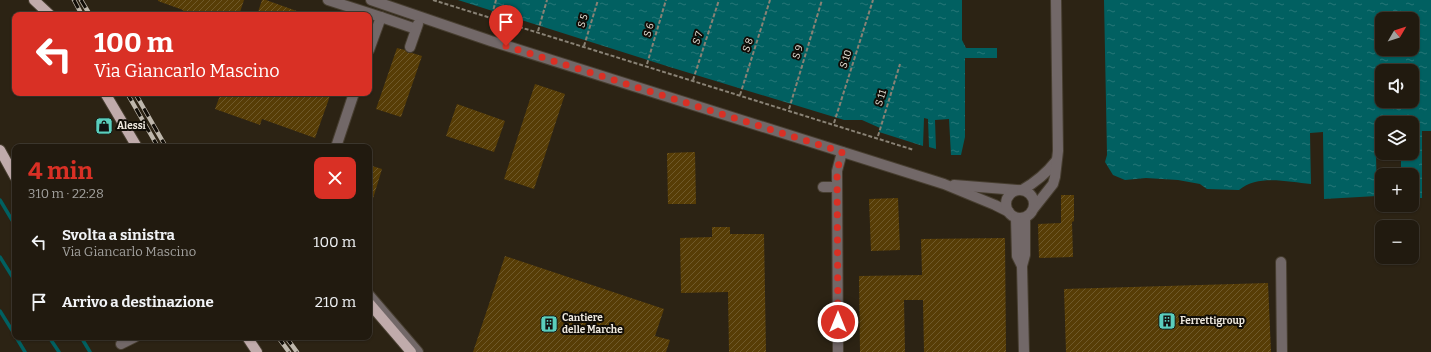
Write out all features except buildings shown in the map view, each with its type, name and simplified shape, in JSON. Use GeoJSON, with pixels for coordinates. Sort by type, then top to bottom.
{"type":"FeatureCollection","features":[{"type":"Feature","properties":{"kind":"main road"},"geometry":{"type":"LineString","coordinates":[[34,0],[47,12]]}},
{"type":"Feature","properties":{"kind":"main road"},"geometry":{"type":"LineString","coordinates":[[107,96],[134,144]]}},
{"type":"Feature","properties":{"kind":"main road"},"geometry":{"type":"LineString","coordinates":[[0,150],[12,172]]}},
{"type":"Feature","properties":{"kind":"main road"},"geometry":{"type":"LineString","coordinates":[[372,306],[411,352]]}},
{"type":"Feature","properties":{"kind":"main road"},"geometry":{"type":"LineString","coordinates":[[249,340],[257,352]]}},
{"type":"Feature","properties":{"kind":"street"},"geometry":{"type":"LineString","coordinates":[[328,0],[356,12]]}},
{"type":"Feature","properties":{"kind":"street"},"geometry":{"type":"LineString","coordinates":[[371,0],[498,44],[944,184],[995,205],[1017,216],[1031,214],[1052,184],[1055,176],[1058,151],[1056,0]]}},
{"type":"Feature","properties":{"kind":"street"},"geometry":{"type":"LineString","coordinates":[[410,47],[420,18]]}},
{"type":"Feature","properties":{"kind":"street"},"geometry":{"type":"LineString","coordinates":[[372,19],[379,22],[416,30]]}},
{"type":"Feature","properties":{"kind":"street"},"geometry":{"type":"LineString","coordinates":[[372,42],[379,22]]}},
{"type":"Feature","properties":{"kind":"street"},"geometry":{"type":"LineString","coordinates":[[337,144],[353,96]]}},
{"type":"Feature","properties":{"kind":"street"},"geometry":{"type":"LineString","coordinates":[[838,352],[837,171],[842,152]]}},
{"type":"Feature","properties":{"kind":"street"},"geometry":{"type":"LineString","coordinates":[[1017,216],[1006,207],[1008,197],[1012,193],[1037,181],[1056,161]]}},
{"type":"Feature","properties":{"kind":"street"},"geometry":{"type":"LineString","coordinates":[[944,184],[1028,192],[1035,202],[1034,208]]}},
{"type":"Feature","properties":{"kind":"street"},"geometry":{"type":"LineString","coordinates":[[823,187],[837,187]]}},
{"type":"Feature","properties":{"kind":"street"},"geometry":{"type":"LineString","coordinates":[[1017,216],[1017,256],[1022,266],[1024,352]]}},
{"type":"Feature","properties":{"kind":"street"},"geometry":{"type":"LineString","coordinates":[[1281,262],[1282,352]]}},
{"type":"Feature","properties":{"kind":"street"},"geometry":{"type":"LineString","coordinates":[[372,298],[418,352]]}},
{"type":"Feature","properties":{"kind":"street"},"geometry":{"type":"LineString","coordinates":[[121,344],[129,340]]}},
{"type":"Feature","properties":{"kind":"path"},"geometry":{"type":"LineString","coordinates":[[433,0],[914,150]]}},
{"type":"Feature","properties":{"kind":"path"},"geometry":{"type":"LineString","coordinates":[[492,15],[496,0]]}},
{"type":"Feature","properties":{"kind":"path"},"geometry":{"type":"LineString","coordinates":[[538,31],[547,0]]}},
{"type":"Feature","properties":{"kind":"path","name":"S 5"},"geometry":{"type":"LineString","coordinates":[[584,46],[598,0]]}},
{"type":"Feature","properties":{"kind":"path","name":"S 6"},"geometry":{"type":"LineString","coordinates":[[647,64],[666,0]]}},
{"type":"Feature","properties":{"kind":"path","name":"S 7"},"geometry":{"type":"LineString","coordinates":[[693,80],[719,0]]}},
{"type":"Feature","properties":{"kind":"path","name":"S 8"},"geometry":{"type":"LineString","coordinates":[[740,94],[770,0]]}},
{"type":"Feature","properties":{"kind":"path","name":"S 9"},"geometry":{"type":"LineString","coordinates":[[789,109],[822,0]]}},
{"type":"Feature","properties":{"kind":"path","name":"S 10"},"geometry":{"type":"LineString","coordinates":[[834,123],[873,0]]}},
{"type":"Feature","properties":{"kind":"path","name":"S 11"},"geometry":{"type":"LineString","coordinates":[[878,136],[900,64]]}},
{"type":"Feature","properties":{"kind":"water"},"geometry":{"type":"Polygon","coordinates":[[[458,0],[962,0],[962,40],[966,48],[997,48],[997,58],[965,58],[965,137],[961,155],[951,155],[949,119],[935,120],[936,149],[929,147],[928,119],[924,118],[923,146],[879,132],[880,128],[862,120],[844,120],[458,0]]]}},
{"type":"Feature","properties":{"kind":"water"},"geometry":{"type":"Polygon","coordinates":[[[1104,0],[1431,0],[1431,131],[1422,131],[1422,198],[1419,198],[1419,168],[1401,168],[1401,160],[1419,160],[1419,116],[1375,116],[1376,168],[1375,168],[1375,196],[1324,199],[1323,132],[1310,133],[1311,184],[1274,180],[1255,182],[1239,190],[1207,189],[1200,184],[1178,180],[1146,178],[1125,180],[1113,175],[1105,162],[1107,155],[1104,0]]]}},
{"type":"Feature","properties":{"kind":"waterway"},"geometry":{"type":"LineString","coordinates":[[0,200],[12,220]]}},
{"type":"Feature","properties":{"kind":"waterway"},"geometry":{"type":"LineString","coordinates":[[0,257],[12,276]]}},
{"type":"Feature","properties":{"kind":"waterway"},"geometry":{"type":"LineString","coordinates":[[0,311],[12,330]]}},
{"type":"Feature","properties":{"kind":"waterway"},"geometry":{"type":"LineString","coordinates":[[18,340],[25,352]]}},
{"type":"Feature","properties":{"kind":"waterway"},"geometry":{"type":"LineString","coordinates":[[51,340],[59,352]]}},
{"type":"Feature","properties":{"kind":"waterway"},"geometry":{"type":"LineString","coordinates":[[83,340],[90,352]]}},
{"type":"Feature","properties":{"kind":"railway"},"geometry":{"type":"LineString","coordinates":[[74,0],[80,12]]}},
{"type":"Feature","properties":{"kind":"railway"},"geometry":{"type":"LineString","coordinates":[[81,0],[88,12]]}},
{"type":"Feature","properties":{"kind":"railway"},"geometry":{"type":"LineString","coordinates":[[129,96],[156,144]]}},
{"type":"Feature","properties":{"kind":"railway"},"geometry":{"type":"LineString","coordinates":[[137,96],[164,144]]}},
{"type":"Feature","properties":{"kind":"railway"},"geometry":{"type":"LineString","coordinates":[[280,340],[289,352]]}},
{"type":"Feature","properties":{"kind":"railway"},"geometry":{"type":"LineString","coordinates":[[288,340],[297,352]]}},
{"type":"Feature","properties":{"kind":"place","name":"Alessi"},"geometry":{"type":"Point","coordinates":[104,126]}},
{"type":"Feature","properties":{"kind":"place","name":"Ferrettigroup"},"geometry":{"type":"Point","coordinates":[1167,321]}},
{"type":"Feature","properties":{"kind":"place","name":"Cantiere delle Marche"},"geometry":{"type":"Point","coordinates":[549,324]}},
{"type":"Feature","properties":{"kind":"route"},"geometry":{"type":"LineString","coordinates":[[506,46],[842,152],[837,171],[838,322]]}}]}
